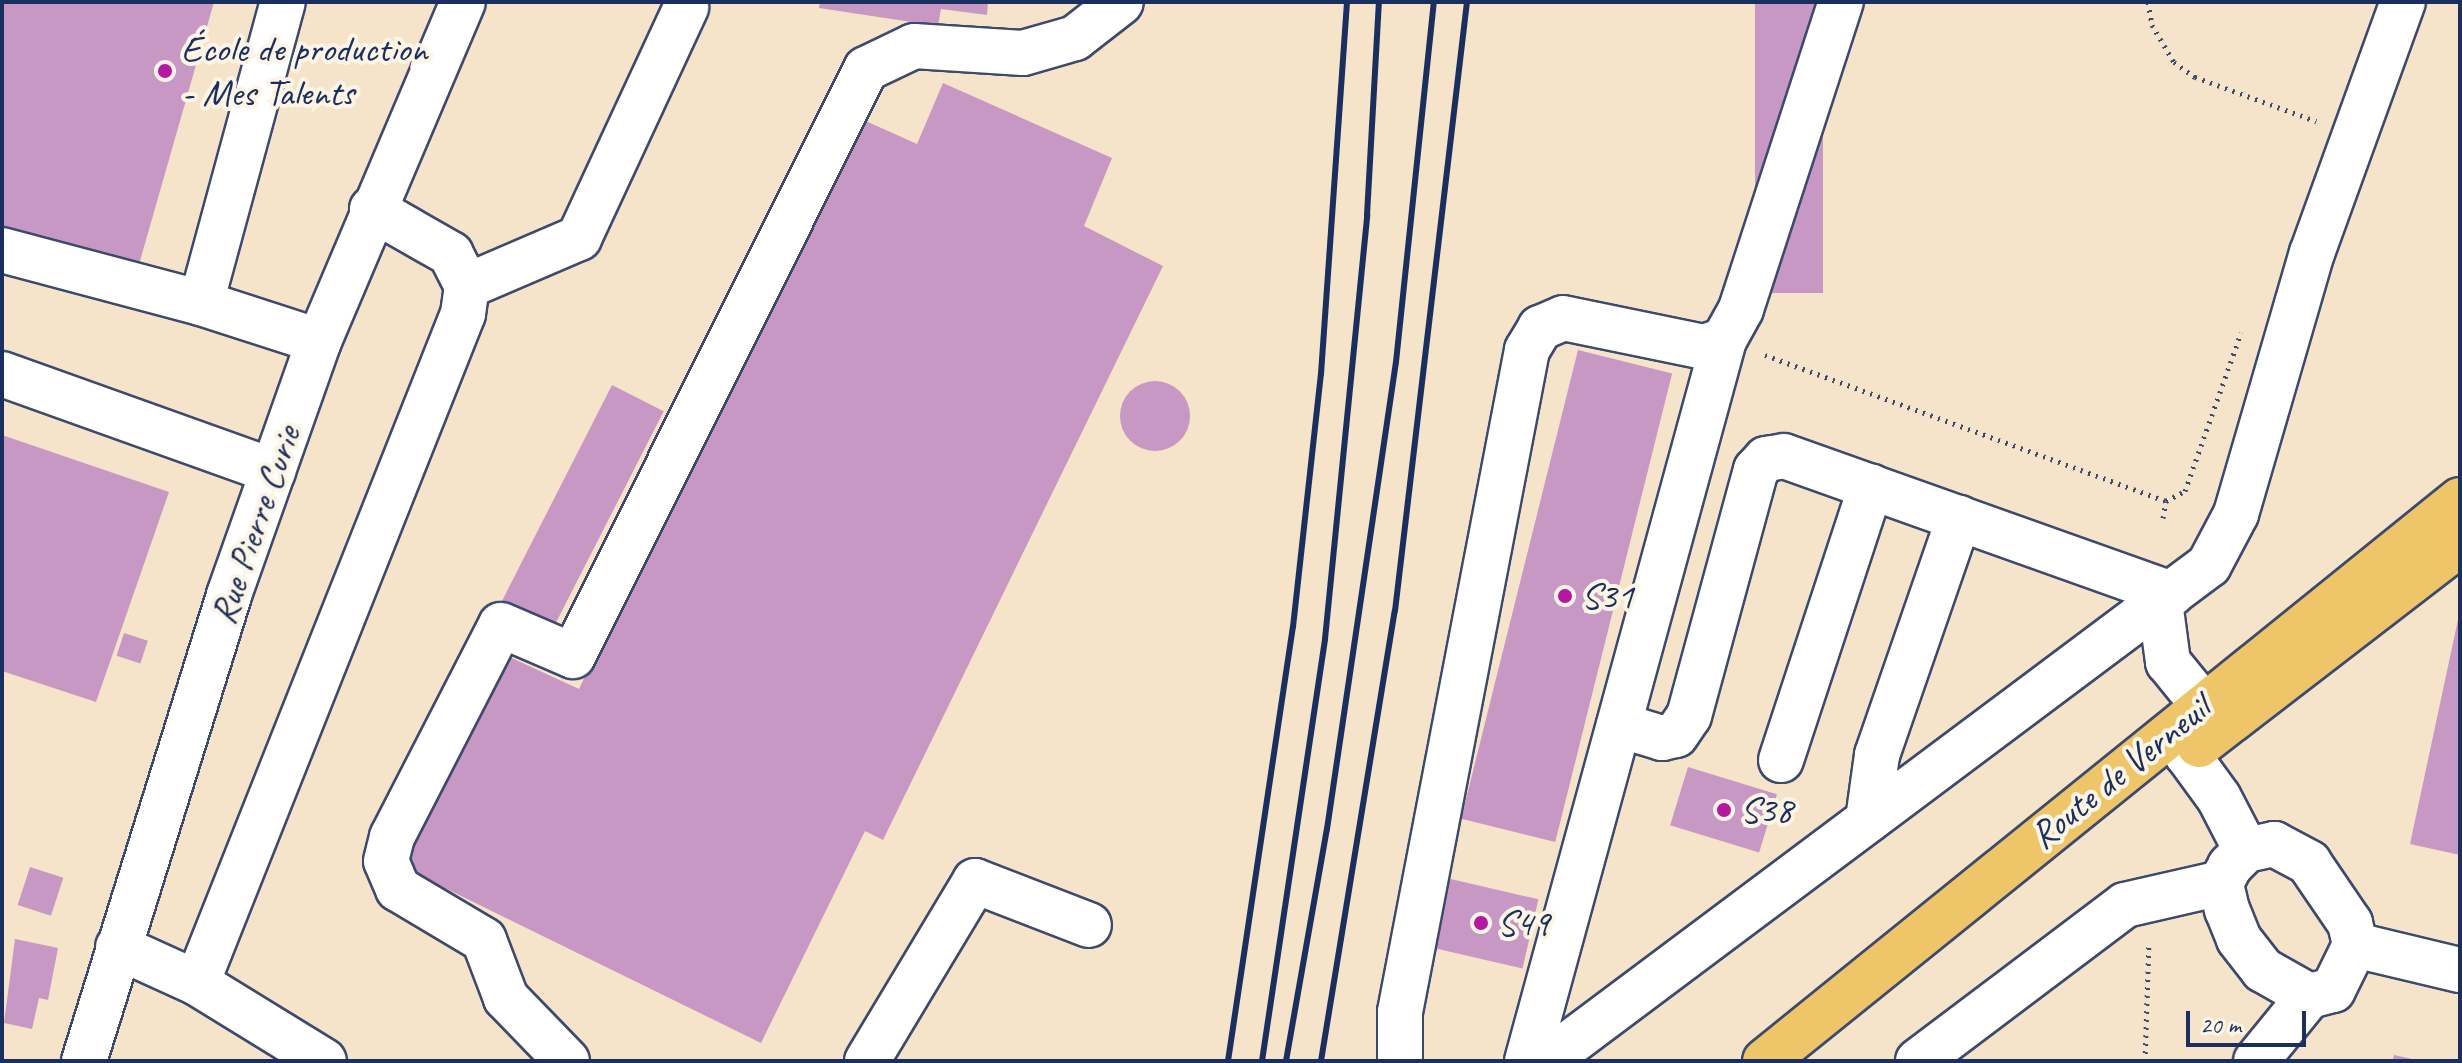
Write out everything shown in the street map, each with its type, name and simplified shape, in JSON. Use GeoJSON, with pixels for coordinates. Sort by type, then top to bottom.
{"type":"FeatureCollection","features":[{"type":"Feature","properties":{"kind":"main road","name":"Route de Verneuil"},"geometry":{"type":"LineString","coordinates":[[1774,1054],[2460,500]]}},
{"type":"Feature","properties":{"kind":"main road","name":"Route de Verneuil"},"geometry":{"type":"LineString","coordinates":[[1774,1054],[2187,754],[2460,544]]}},
{"type":"Feature","properties":{"kind":"street"},"geometry":{"type":"LineString","coordinates":[[201,303],[283,2]]}},
{"type":"Feature","properties":{"kind":"street","name":"Rue Pierre Curie"},"geometry":{"type":"LineString","coordinates":[[84,1061],[273,471],[319,341],[372,209],[463,2]]}},
{"type":"Feature","properties":{"kind":"street"},"geometry":{"type":"LineString","coordinates":[[567,1061],[506,998],[484,940],[398,889],[386,861],[392,837],[501,625],[573,656],[866,69],[914,46],[1023,53],[1070,20],[1121,2]]}},
{"type":"Feature","properties":{"kind":"street"},"geometry":{"type":"LineString","coordinates":[[1527,1061],[1724,340],[1741,309],[1841,2]]}},
{"type":"Feature","properties":{"kind":"street"},"geometry":{"type":"LineString","coordinates":[[1546,1061],[2209,565],[2236,514],[2312,253],[2403,2]]}},
{"type":"Feature","properties":{"kind":"street"},"geometry":{"type":"LineString","coordinates":[[467,286],[579,238],[686,7]]}},
{"type":"Feature","properties":{"kind":"street"},"geometry":{"type":"LineString","coordinates":[[197,983],[463,314],[467,286],[451,254],[372,209]]}},
{"type":"Feature","properties":{"kind":"street"},"geometry":{"type":"LineString","coordinates":[[2,250],[201,303],[319,341]]}},
{"type":"Feature","properties":{"kind":"street"},"geometry":{"type":"LineString","coordinates":[[1400,1061],[1400,1012],[1527,350],[1540,328],[1563,318],[1704,347],[1724,340]]}},
{"type":"Feature","properties":{"kind":"street"},"geometry":{"type":"LineString","coordinates":[[2,374],[273,471]]}},
{"type":"Feature","properties":{"kind":"street"},"geometry":{"type":"LineString","coordinates":[[1619,725],[1662,738],[1676,735],[1689,716],[1756,470],[1766,459],[1784,456],[1871,486],[2165,598]]}},
{"type":"Feature","properties":{"kind":"street"},"geometry":{"type":"LineString","coordinates":[[1781,760],[1871,486]]}},
{"type":"Feature","properties":{"kind":"street"},"geometry":{"type":"LineString","coordinates":[[1868,820],[1877,755],[1959,518]]}},
{"type":"Feature","properties":{"kind":"street"},"geometry":{"type":"LineString","coordinates":[[2165,598],[2168,662],[2203,705],[2187,754],[2219,798],[2233,867],[2239,939],[2263,970],[2309,996]]}},
{"type":"Feature","properties":{"kind":"street"},"geometry":{"type":"LineString","coordinates":[[1918,1061],[2125,905],[2233,867],[2274,844],[2309,863],[2350,923],[2355,945],[2333,990],[2309,996],[2256,1061]]}},
{"type":"Feature","properties":{"kind":"street"},"geometry":{"type":"LineString","coordinates":[[867,1061],[975,881],[1089,925]]}},
{"type":"Feature","properties":{"kind":"street"},"geometry":{"type":"LineString","coordinates":[[2355,945],[2460,970]]}},
{"type":"Feature","properties":{"kind":"street"},"geometry":{"type":"LineString","coordinates":[[118,947],[197,983],[324,1061]]}},
{"type":"Feature","properties":{"kind":"path"},"geometry":{"type":"LineString","coordinates":[[2148,2],[2152,25],[2174,62],[2195,77],[2354,135]]}},
{"type":"Feature","properties":{"kind":"path"},"geometry":{"type":"LineString","coordinates":[[1724,340],[2166,501],[2185,491],[2242,329]]}},
{"type":"Feature","properties":{"kind":"path"},"geometry":{"type":"LineString","coordinates":[[2163,518],[2166,501]]}},
{"type":"Feature","properties":{"kind":"path"},"geometry":{"type":"LineString","coordinates":[[2145,1061],[2149,938]]}},
{"type":"Feature","properties":{"kind":"building"},"geometry":{"type":"Polygon","coordinates":[[[2,2],[214,2],[138,268],[2,229],[2,2]]]}},
{"type":"Feature","properties":{"kind":"building"},"geometry":{"type":"Polygon","coordinates":[[[820,2],[988,2],[987,15],[941,9],[938,26],[819,8],[820,2]]]}},
{"type":"Feature","properties":{"kind":"building"},"geometry":{"type":"Polygon","coordinates":[[[1755,2],[1823,2],[1823,293],[1755,293],[1755,2]]]}},
{"type":"Feature","properties":{"kind":"building"},"geometry":{"type":"Polygon","coordinates":[[[943,83],[1112,158],[1084,226],[1163,266],[883,840],[865,831],[761,1043],[396,864],[499,652],[579,689],[859,118],[917,144],[943,83]]]}},
{"type":"Feature","properties":{"kind":"building","name":"S31"},"geometry":{"type":"Polygon","coordinates":[[[1578,350],[1672,373],[1555,842],[1461,819],[1578,350]]]}},
{"type":"Feature","properties":{"kind":"building"},"geometry":{"type":"Polygon","coordinates":[[[1155,381],[1174,387],[1184,397],[1190,416],[1184,435],[1174,445],[1155,451],[1136,445],[1126,435],[1120,416],[1126,397],[1136,387],[1155,381]]]}},
{"type":"Feature","properties":{"kind":"building"},"geometry":{"type":"Polygon","coordinates":[[[612,385],[664,411],[552,631],[500,604],[612,385]]]}},
{"type":"Feature","properties":{"kind":"building"},"geometry":{"type":"Polygon","coordinates":[[[2,435],[169,492],[96,702],[2,671],[2,435]]]}},
{"type":"Feature","properties":{"kind":"building"},"geometry":{"type":"Polygon","coordinates":[[[2460,615],[2460,855],[2410,844],[2460,615]]]}},
{"type":"Feature","properties":{"kind":"building"},"geometry":{"type":"Polygon","coordinates":[[[124,633],[148,641],[140,664],[117,656],[124,633]]]}},
{"type":"Feature","properties":{"kind":"building","name":"S38"},"geometry":{"type":"Polygon","coordinates":[[[1688,767],[1777,794],[1759,853],[1670,825],[1688,767]]]}},
{"type":"Feature","properties":{"kind":"building"},"geometry":{"type":"Polygon","coordinates":[[[30,867],[63,878],[51,916],[18,905],[30,867]]]}},
{"type":"Feature","properties":{"kind":"building","name":"S49"},"geometry":{"type":"Polygon","coordinates":[[[1442,877],[1538,899],[1522,968],[1426,946],[1442,877]]]}},
{"type":"Feature","properties":{"kind":"building"},"geometry":{"type":"Polygon","coordinates":[[[15,939],[58,948],[48,1000],[39,998],[32,1029],[4,1023],[15,939]]]}},
{"type":"Feature","properties":{"kind":"building"},"geometry":{"type":"Polygon","coordinates":[[[2394,1055],[2417,1060],[2417,1061],[2393,1061],[2394,1055]]]}},
{"type":"Feature","properties":{"kind":"railway"},"geometry":{"type":"LineString","coordinates":[[1228,1061],[1293,627],[1321,374],[1347,2]]}},
{"type":"Feature","properties":{"kind":"railway"},"geometry":{"type":"LineString","coordinates":[[1262,1061],[1325,639],[1367,215],[1379,2]]}},
{"type":"Feature","properties":{"kind":"railway"},"geometry":{"type":"LineString","coordinates":[[1286,1061],[1327,829],[1396,362],[1434,2]]}},
{"type":"Feature","properties":{"kind":"railway"},"geometry":{"type":"LineString","coordinates":[[1321,1061],[1395,611],[1467,2]]}},
{"type":"Feature","properties":{"kind":"place","name":"École de production - Mes Talents"},"geometry":{"type":"Point","coordinates":[165,71]}},
{"type":"Feature","properties":{"kind":"place","name":"S31"},"geometry":{"type":"Point","coordinates":[1565,596]}},
{"type":"Feature","properties":{"kind":"place","name":"S38"},"geometry":{"type":"Point","coordinates":[1724,810]}},
{"type":"Feature","properties":{"kind":"place","name":"S49"},"geometry":{"type":"Point","coordinates":[1481,923]}}]}
